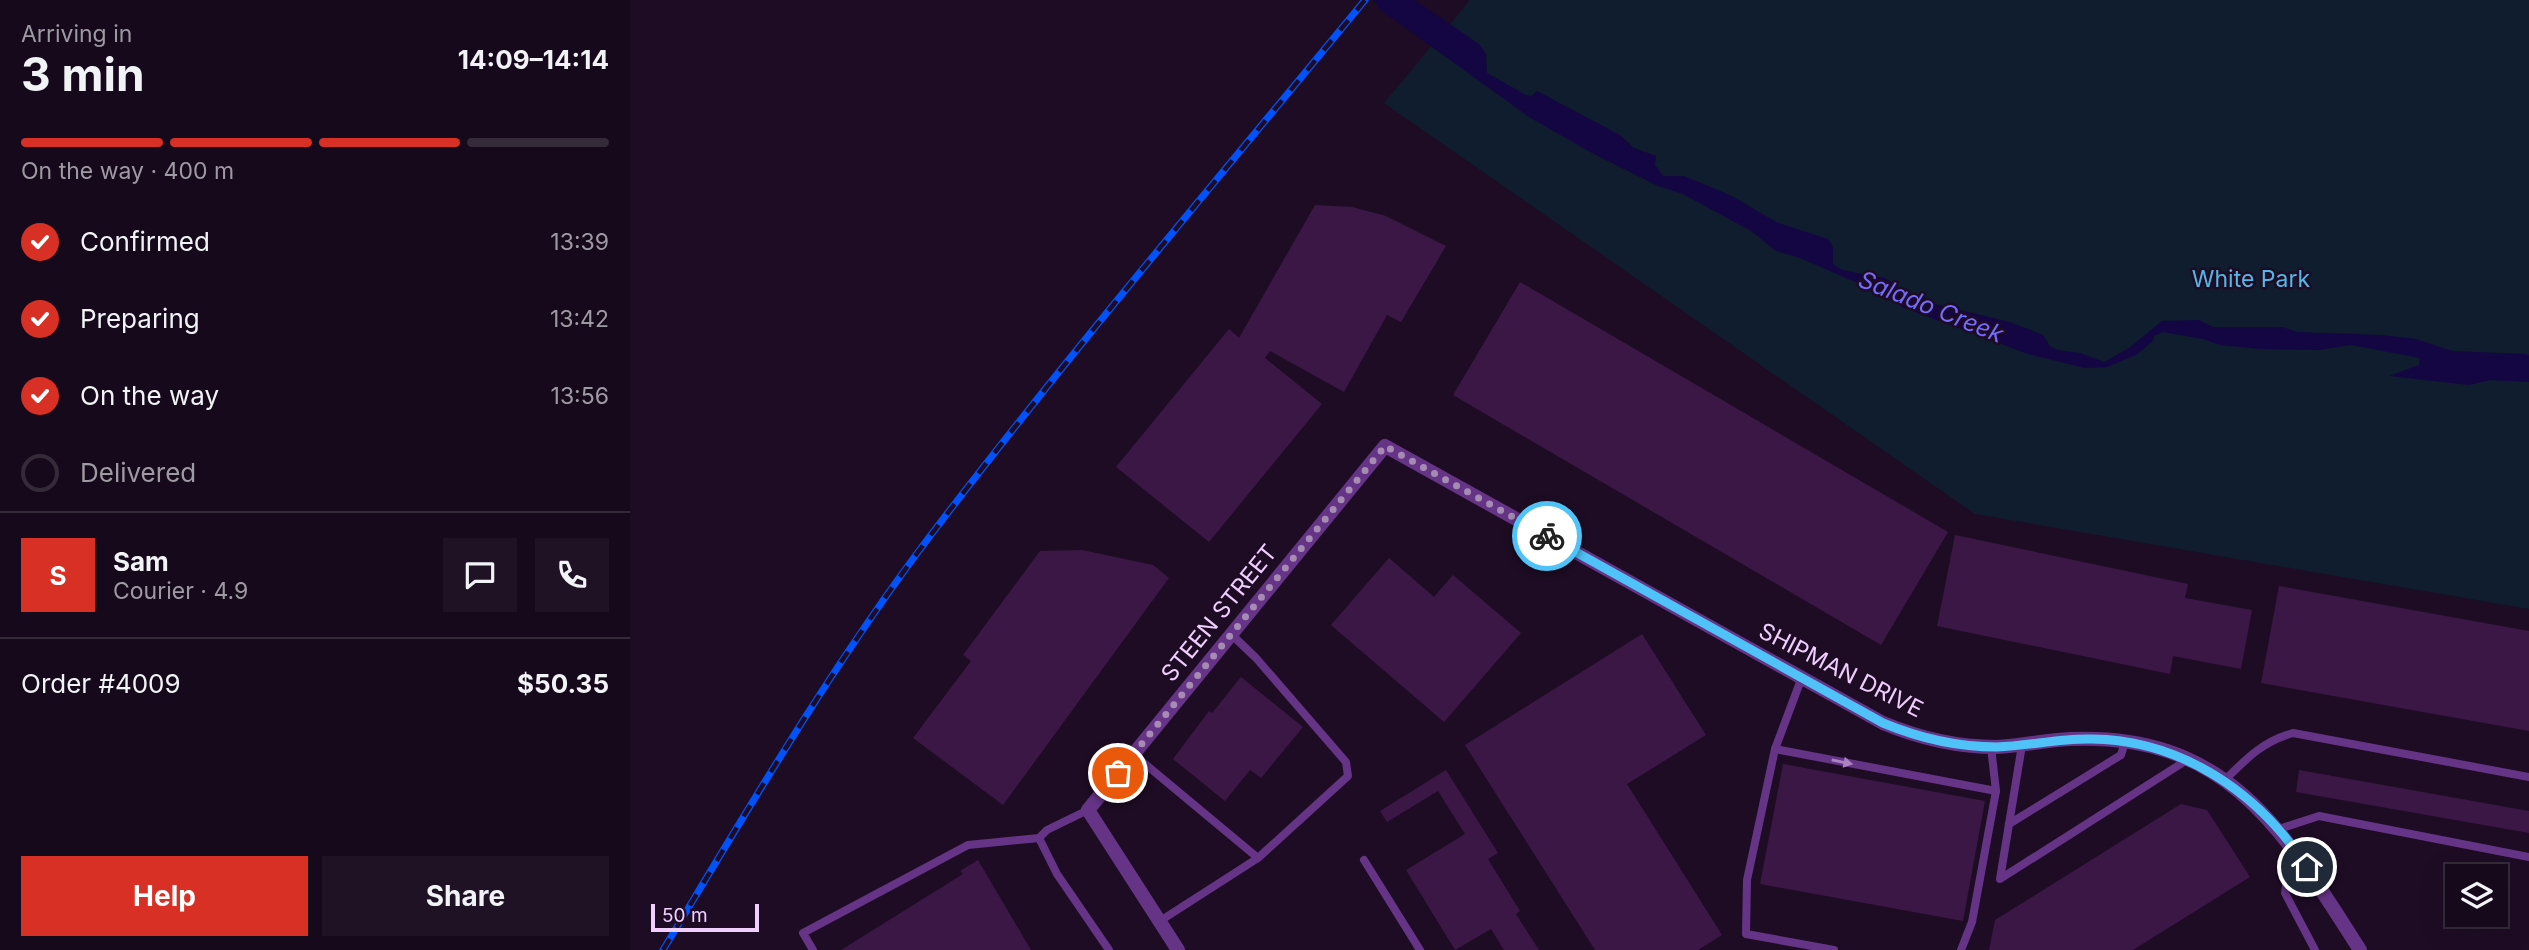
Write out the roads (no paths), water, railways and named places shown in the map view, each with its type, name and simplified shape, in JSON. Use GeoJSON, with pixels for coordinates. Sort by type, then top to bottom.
{"type":"FeatureCollection","features":[{"type":"Feature","properties":{"kind":"street","name":"STEEN STREET"},"geometry":{"type":"LineString","coordinates":[[1088,810],[1385,446]]}},
{"type":"Feature","properties":{"kind":"street","name":"SHIPMAN DRIVE"},"geometry":{"type":"LineString","coordinates":[[1385,446],[1906,732],[1931,739],[1991,747],[2091,738],[2125,742],[2187,760],[2225,780],[2253,802],[2280,830],[2360,950]]}},
{"type":"Feature","properties":{"kind":"street"},"geometry":{"type":"LineString","coordinates":[[1088,810],[1178,950]]}},
{"type":"Feature","properties":{"kind":"lane"},"geometry":{"type":"LineString","coordinates":[[1160,921],[1258,858],[1348,776],[1349,768],[1256,658],[1231,634]]}},
{"type":"Feature","properties":{"kind":"lane"},"geometry":{"type":"LineString","coordinates":[[1802,677],[1775,750],[1747,880],[1746,934],[1834,950]]}},
{"type":"Feature","properties":{"kind":"lane"},"geometry":{"type":"LineString","coordinates":[[2225,780],[2252,752],[2270,740],[2293,733],[2529,777]]}},
{"type":"Feature","properties":{"kind":"lane"},"geometry":{"type":"LineString","coordinates":[[2009,824],[2121,755],[2125,742]]}},
{"type":"Feature","properties":{"kind":"lane"},"geometry":{"type":"LineString","coordinates":[[2022,745],[2000,879],[2187,760]]}},
{"type":"Feature","properties":{"kind":"lane"},"geometry":{"type":"LineString","coordinates":[[1961,950],[1972,922],[1996,791],[1991,747]]}},
{"type":"Feature","properties":{"kind":"lane"},"geometry":{"type":"LineString","coordinates":[[1775,750],[1996,791]]}},
{"type":"Feature","properties":{"kind":"lane"},"geometry":{"type":"LineString","coordinates":[[1133,754],[1258,858]]}},
{"type":"Feature","properties":{"kind":"lane"},"geometry":{"type":"LineString","coordinates":[[813,950],[803,933],[968,845],[1039,838],[1047,830],[1088,810]]}},
{"type":"Feature","properties":{"kind":"lane"},"geometry":{"type":"LineString","coordinates":[[2280,830],[2319,816],[2529,857]]}},
{"type":"Feature","properties":{"kind":"lane"},"geometry":{"type":"LineString","coordinates":[[1039,838],[1057,874],[1109,950]]}},
{"type":"Feature","properties":{"kind":"lane"},"geometry":{"type":"LineString","coordinates":[[1364,860],[1420,950]]}},
{"type":"Feature","properties":{"kind":"lane"},"geometry":{"type":"LineString","coordinates":[[2307,867],[2286,886],[2285,893],[2315,950]]}},
{"type":"Feature","properties":{"kind":"water","name":"Salado Creek"},"geometry":{"type":"Polygon","coordinates":[[[1373,0],[1415,0],[1479,44],[1486,54],[1487,73],[1526,95],[1531,96],[1537,91],[1620,135],[1634,148],[1656,156],[1655,165],[1663,176],[1684,176],[1730,195],[1776,222],[1828,239],[1833,247],[1833,264],[1842,270],[1885,278],[1918,300],[2010,322],[2043,335],[2050,346],[2057,350],[2080,353],[2104,362],[2129,348],[2162,321],[2199,320],[2213,327],[2282,327],[2297,332],[2382,335],[2416,339],[2452,351],[2526,354],[2529,356],[2529,382],[2491,380],[2469,385],[2389,376],[2419,365],[2420,358],[2351,345],[2319,350],[2220,345],[2163,332],[2154,336],[2153,341],[2136,355],[2107,367],[2085,368],[2028,354],[1902,307],[1885,295],[1800,258],[1776,251],[1751,231],[1683,194],[1658,186],[1592,153],[1529,117],[1382,11],[1373,0]]]}},
{"type":"Feature","properties":{"kind":"railway"},"geometry":{"type":"LineString","coordinates":[[663,950],[823,690],[927,540],[1088,335],[1365,0]]}},
{"type":"Feature","properties":{"kind":"park label","name":"White Park"},"geometry":{"type":"Point","coordinates":[2251,279]}}]}
